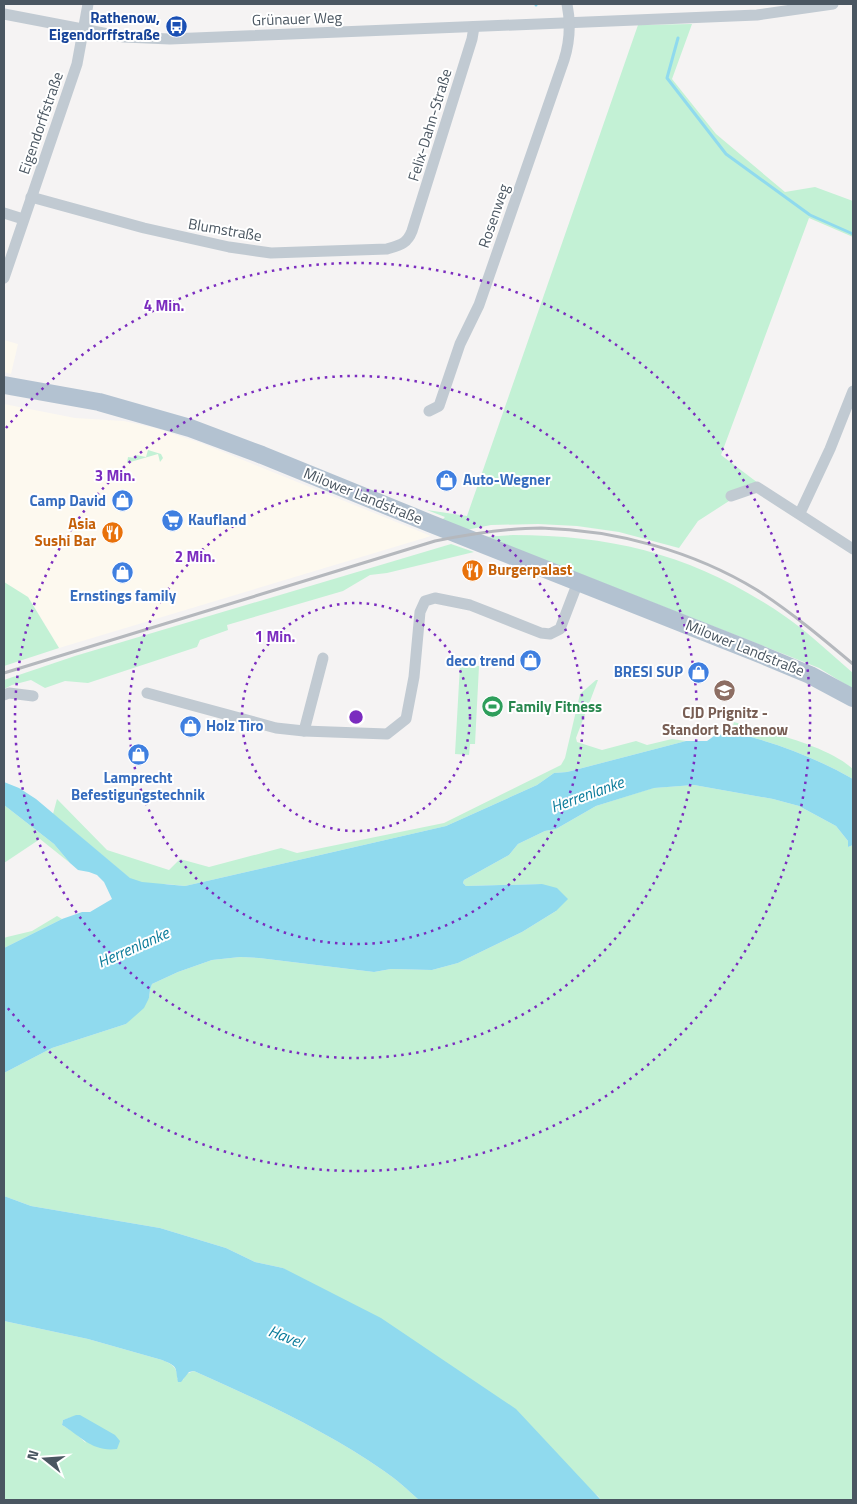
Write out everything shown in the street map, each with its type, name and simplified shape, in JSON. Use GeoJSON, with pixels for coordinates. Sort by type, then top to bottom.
{"type":"FeatureCollection","features":[{"type":"Feature","properties":{"kind":"main road","name":"Milower Landstraße"},"geometry":{"type":"LineString","coordinates":[[4,385],[99,402],[190,428],[262,455],[810,675],[853,698]]}},
{"type":"Feature","properties":{"kind":"main road","name":"Milower Landstraße"},"geometry":{"type":"LineString","coordinates":[[4,397],[70,410],[147,415]]}},
{"type":"Feature","properties":{"kind":"street","name":"Eigendorffstraße"},"geometry":{"type":"LineString","coordinates":[[4,278],[76,64],[88,4]]}},
{"type":"Feature","properties":{"kind":"street","name":"Rosenweg"},"geometry":{"type":"LineString","coordinates":[[429,411],[439,406],[460,344],[479,305],[564,60],[569,43],[570,23],[566,4]]}},
{"type":"Feature","properties":{"kind":"street","name":"Grünauer Weg"},"geometry":{"type":"LineString","coordinates":[[4,14],[124,37],[170,39],[570,23],[833,4]]}},
{"type":"Feature","properties":{"kind":"street","name":"Felix-Dahn-Straße"},"geometry":{"type":"LineString","coordinates":[[412,231],[472,39],[474,27]]}},
{"type":"Feature","properties":{"kind":"street","name":"Blumstraße"},"geometry":{"type":"LineString","coordinates":[[31,197],[194,241],[271,254],[387,249],[404,244],[409,239],[412,231]]}},
{"type":"Feature","properties":{"kind":"street"},"geometry":{"type":"LineString","coordinates":[[4,213],[23,219]]}},
{"type":"Feature","properties":{"kind":"street"},"geometry":{"type":"LineString","coordinates":[[800,513],[830,449],[853,391]]}},
{"type":"Feature","properties":{"kind":"street"},"geometry":{"type":"LineString","coordinates":[[731,496],[757,487],[853,549]]}},
{"type":"Feature","properties":{"kind":"street"},"geometry":{"type":"LineString","coordinates":[[147,693],[276,728],[387,734],[406,719],[414,677],[420,612],[425,601],[435,598],[470,605],[530,629],[550,634],[560,629],[578,582]]}},
{"type":"Feature","properties":{"kind":"street"},"geometry":{"type":"LineString","coordinates":[[304,731],[323,658]]}},
{"type":"Feature","properties":{"kind":"street"},"geometry":{"type":"LineString","coordinates":[[4,695],[33,696]]}},
{"type":"Feature","properties":{"kind":"shaded area"},"geometry":{"type":"Polygon","coordinates":[[[4,340],[18,344],[11,374],[4,372],[4,340]]]}},
{"type":"Feature","properties":{"kind":"shaded area"},"geometry":{"type":"Polygon","coordinates":[[[4,404],[75,418],[124,421],[155,428],[201,443],[431,536],[59,648],[29,598],[4,582],[4,404]]]}},
{"type":"Feature","properties":{"kind":"green space"},"geometry":{"type":"Polygon","coordinates":[[[692,24],[672,79],[716,134],[785,192],[815,187],[853,201],[853,237],[809,218],[721,455],[762,486],[757,492],[729,501],[698,521],[679,548],[619,532],[577,526],[538,524],[491,525],[466,530],[441,521],[445,517],[427,510],[467,516],[638,25],[692,24]]]}},
{"type":"Feature","properties":{"kind":"green space"},"geometry":{"type":"Polygon","coordinates":[[[148,450],[161,454],[163,458],[160,462],[158,454],[127,463],[128,457],[135,458],[136,455],[146,457],[148,450]]]}},
{"type":"Feature","properties":{"kind":"green space"},"geometry":{"type":"Polygon","coordinates":[[[513,535],[587,539],[622,545],[689,565],[721,579],[754,596],[812,637],[853,673],[853,689],[819,668],[482,537],[513,535]]]}},
{"type":"Feature","properties":{"kind":"green space"},"geometry":{"type":"Polygon","coordinates":[[[451,544],[474,552],[387,573],[370,575],[343,591],[227,625],[228,630],[200,640],[197,647],[88,683],[65,681],[45,688],[31,680],[4,689],[4,680],[75,656],[451,544]]]}},
{"type":"Feature","properties":{"kind":"green space"},"geometry":{"type":"Polygon","coordinates":[[[4,582],[28,597],[59,648],[4,666],[4,582]]]}},
{"type":"Feature","properties":{"kind":"green space"},"geometry":{"type":"Polygon","coordinates":[[[460,665],[479,666],[475,744],[470,744],[469,755],[455,754],[460,665]]]}},
{"type":"Feature","properties":{"kind":"green space"},"geometry":{"type":"Polygon","coordinates":[[[598,680],[576,738],[577,742],[602,750],[636,741],[647,745],[672,739],[686,741],[567,772],[554,773],[537,785],[446,826],[185,886],[166,884],[145,891],[53,814],[57,799],[107,850],[169,870],[180,859],[209,867],[281,848],[297,853],[444,823],[561,765],[565,758],[580,694],[598,680]]]}},
{"type":"Feature","properties":{"kind":"green space"},"geometry":{"type":"Polygon","coordinates":[[[734,722],[813,746],[828,753],[853,769],[853,779],[794,751],[763,740],[731,732],[734,722]]]}},
{"type":"Feature","properties":{"kind":"green space"},"geometry":{"type":"Polygon","coordinates":[[[694,785],[773,799],[799,806],[836,826],[848,841],[848,847],[853,845],[853,1500],[601,1500],[283,1268],[255,1262],[226,1248],[160,1228],[31,1206],[4,1196],[4,1073],[52,1048],[126,1024],[149,998],[152,984],[212,960],[240,957],[374,972],[391,969],[432,970],[458,963],[522,932],[556,911],[542,884],[466,886],[463,883],[464,880],[509,855],[518,844],[545,831],[556,829],[596,806],[653,788],[694,785]]]}},
{"type":"Feature","properties":{"kind":"green space"},"geometry":{"type":"Polygon","coordinates":[[[4,805],[54,844],[70,863],[40,839],[4,863],[4,805]]]}},
{"type":"Feature","properties":{"kind":"green space"},"geometry":{"type":"Polygon","coordinates":[[[57,916],[62,919],[4,948],[4,938],[32,931],[57,916]]]}},
{"type":"Feature","properties":{"kind":"green space"},"geometry":{"type":"Polygon","coordinates":[[[4,1321],[88,1339],[162,1360],[174,1366],[177,1379],[183,1380],[186,1374],[194,1371],[267,1405],[339,1442],[388,1474],[419,1500],[4,1500],[4,1321]],[[72,1417],[63,1420],[62,1425],[86,1443],[72,1417]]]}},
{"type":"Feature","properties":{"kind":"water","name":"Herrenlanke"},"geometry":{"type":"Polygon","coordinates":[[[731,732],[763,740],[794,751],[853,779],[853,845],[848,847],[848,841],[836,826],[799,806],[773,799],[694,785],[654,788],[596,806],[556,829],[545,831],[518,844],[509,855],[464,880],[463,883],[466,886],[542,884],[557,888],[568,899],[556,911],[522,932],[458,963],[432,970],[391,969],[374,972],[259,958],[240,957],[212,960],[152,984],[149,998],[144,1008],[126,1024],[52,1048],[4,1073],[4,948],[62,919],[82,912],[90,912],[112,899],[104,882],[97,875],[78,870],[54,844],[4,805],[4,782],[19,788],[36,799],[130,878],[142,882],[185,886],[446,826],[537,785],[554,773],[567,772],[686,741],[707,741],[714,736],[731,732]]]}},
{"type":"Feature","properties":{"kind":"water","name":"Havel"},"geometry":{"type":"Polygon","coordinates":[[[4,1196],[31,1206],[160,1228],[226,1248],[255,1262],[283,1268],[381,1318],[516,1409],[601,1500],[419,1500],[388,1474],[339,1442],[267,1405],[194,1371],[189,1372],[181,1382],[178,1382],[174,1366],[162,1360],[88,1339],[4,1321],[4,1196]]]}},
{"type":"Feature","properties":{"kind":"water"},"geometry":{"type":"Polygon","coordinates":[[[80,1415],[115,1435],[120,1441],[117,1449],[94,1446],[62,1425],[63,1420],[80,1415]]]}},
{"type":"Feature","properties":{"kind":"waterway"},"geometry":{"type":"LineString","coordinates":[[678,38],[667,78],[726,154],[810,215],[853,234]]}},
{"type":"Feature","properties":{"kind":"railway"},"geometry":{"type":"LineString","coordinates":[[4,673],[435,541],[488,532],[541,528],[597,533],[625,538],[653,545],[707,564],[770,598],[853,664]]}},
{"type":"Feature","properties":{"kind":"place","name":"Rathenow, Eigendorffstraße"},"geometry":{"type":"Point","coordinates":[176,27]}},
{"type":"Feature","properties":{"kind":"place","name":"Auto-Wegner"},"geometry":{"type":"Point","coordinates":[447,480]}},
{"type":"Feature","properties":{"kind":"place","name":"Camp David"},"geometry":{"type":"Point","coordinates":[122,501]}},
{"type":"Feature","properties":{"kind":"place","name":"Kaufland"},"geometry":{"type":"Point","coordinates":[172,520]}},
{"type":"Feature","properties":{"kind":"place","name":"Asia Sushi Bar"},"geometry":{"type":"Point","coordinates":[112,533]}},
{"type":"Feature","properties":{"kind":"place","name":"Burgerpalast"},"geometry":{"type":"Point","coordinates":[472,570]}},
{"type":"Feature","properties":{"kind":"place","name":"Ernstings family"},"geometry":{"type":"Point","coordinates":[123,573]}},
{"type":"Feature","properties":{"kind":"place","name":"deco trend"},"geometry":{"type":"Point","coordinates":[531,661]}},
{"type":"Feature","properties":{"kind":"place","name":"BRESI SUP"},"geometry":{"type":"Point","coordinates":[699,672]}},
{"type":"Feature","properties":{"kind":"place","name":"CJD Prignitz - Standort Rathenow"},"geometry":{"type":"Point","coordinates":[725,690]}},
{"type":"Feature","properties":{"kind":"place","name":"Family Fitness"},"geometry":{"type":"Point","coordinates":[492,707]}},
{"type":"Feature","properties":{"kind":"place","name":"Holz Tiro"},"geometry":{"type":"Point","coordinates":[190,726]}},
{"type":"Feature","properties":{"kind":"place","name":"Lamprecht Befestigungstechnik"},"geometry":{"type":"Point","coordinates":[138,755]}}]}
